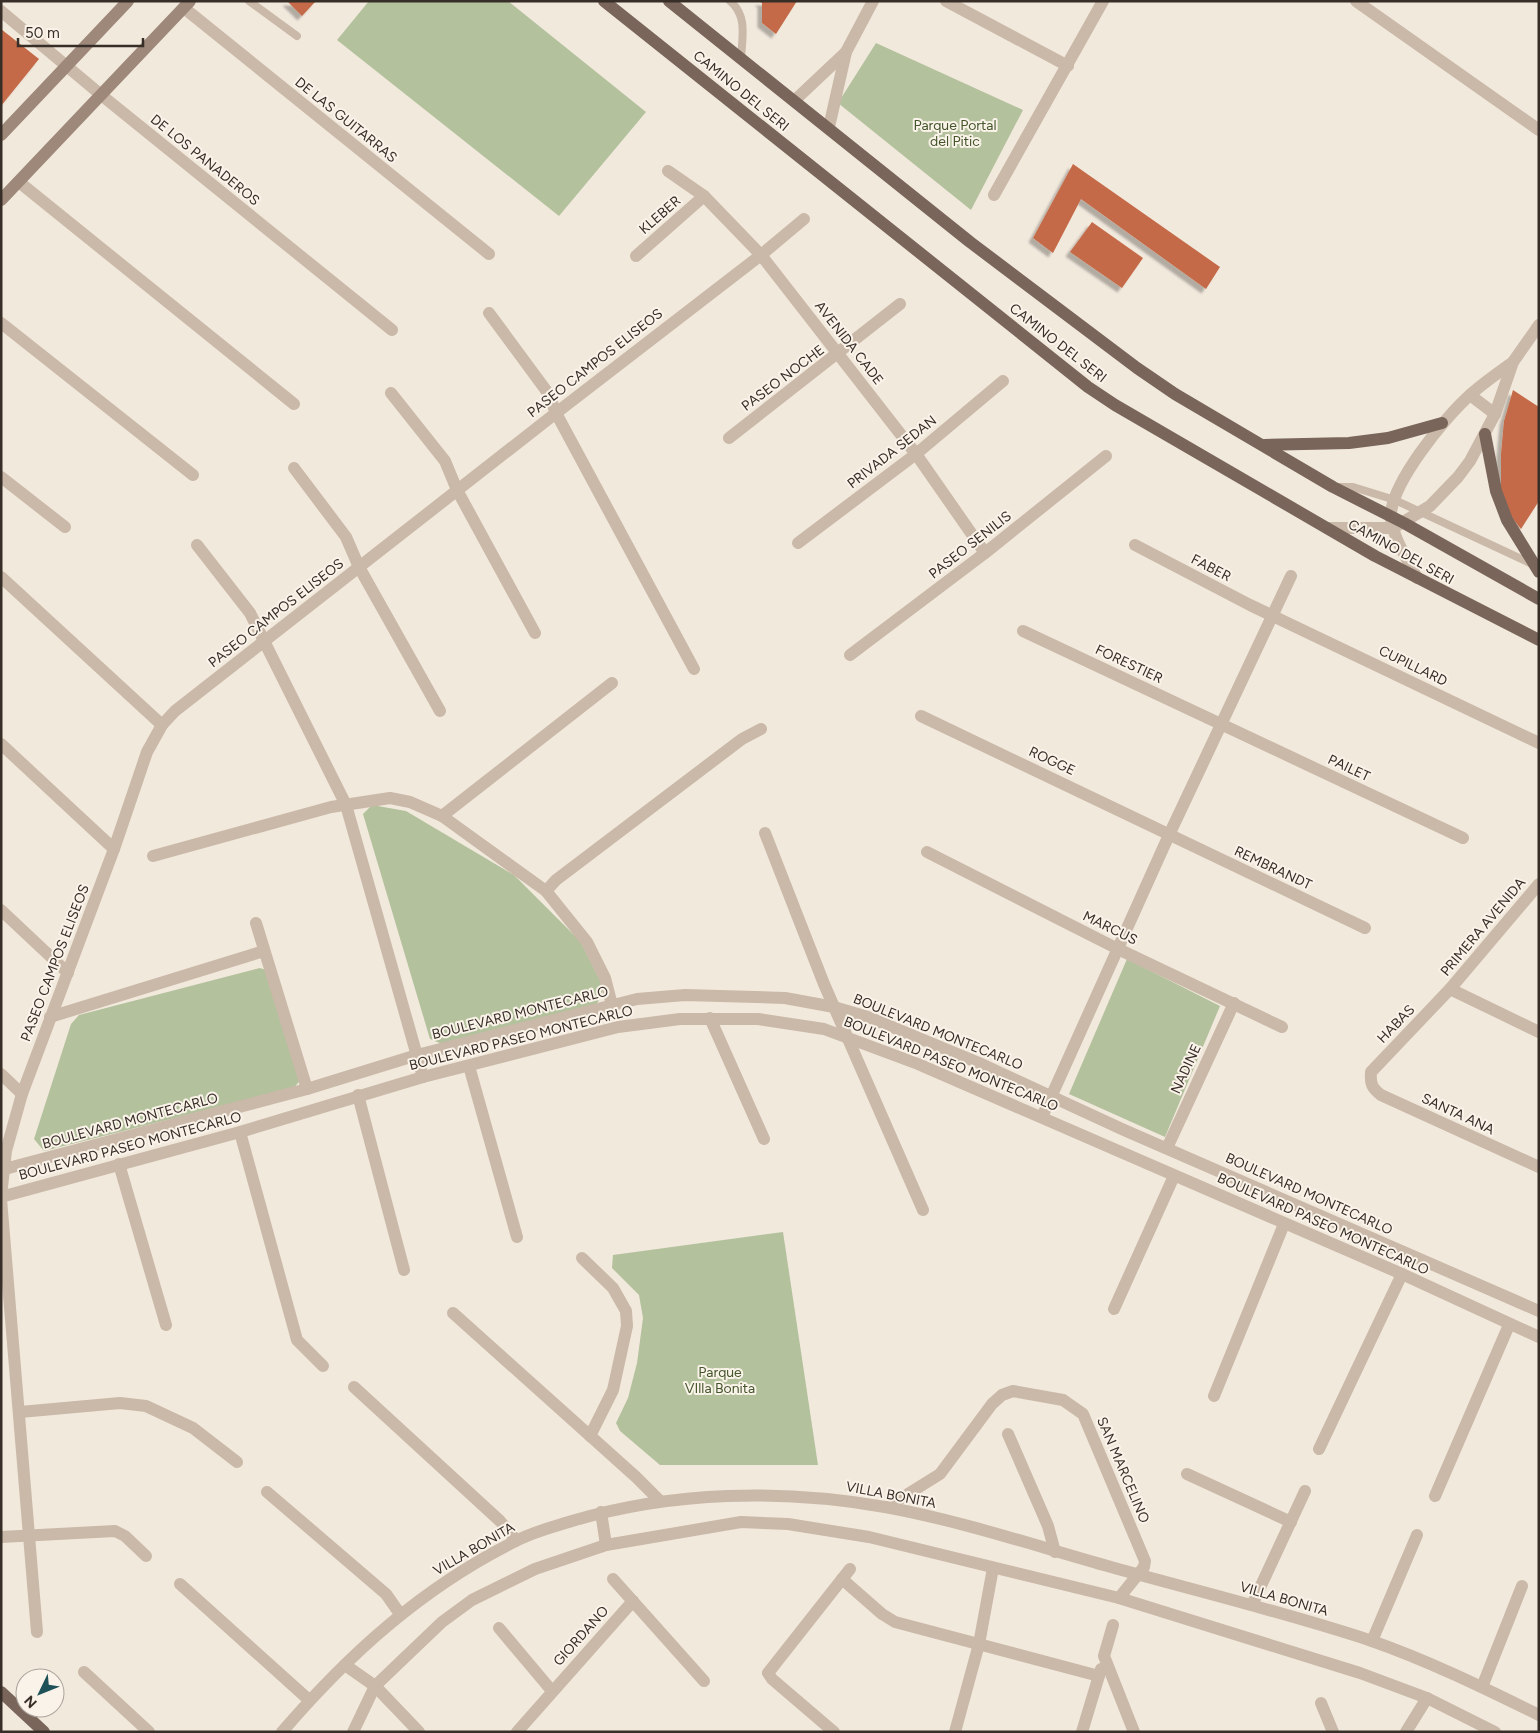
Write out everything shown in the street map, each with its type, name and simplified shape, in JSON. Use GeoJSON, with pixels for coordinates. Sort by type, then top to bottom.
{"type":"FeatureCollection","features":[{"type":"Feature","properties":{"kind":"main road"},"geometry":{"type":"LineString","coordinates":[[1,135],[128,1]]}},
{"type":"Feature","properties":{"kind":"main road","name":"CAMINO DEL SERI"},"geometry":{"type":"LineString","coordinates":[[604,1],[1088,387],[1115,405],[1327,528],[1417,578],[1539,640]]}},
{"type":"Feature","properties":{"kind":"main road","name":"CAMINO DEL SERI"},"geometry":{"type":"LineString","coordinates":[[668,1],[829,127],[970,242],[1092,335],[1175,394],[1396,523],[1539,599]]}},
{"type":"Feature","properties":{"kind":"main road"},"geometry":{"type":"LineString","coordinates":[[1,200],[100,94],[187,5]]}},
{"type":"Feature","properties":{"kind":"main road"},"geometry":{"type":"LineString","coordinates":[[1263,446],[1359,442],[1388,438],[1442,423]]}},
{"type":"Feature","properties":{"kind":"main road"},"geometry":{"type":"LineString","coordinates":[[1485,434],[1496,492],[1507,520],[1536,568]]}},
{"type":"Feature","properties":{"kind":"main road"},"geometry":{"type":"LineString","coordinates":[[1,1692],[44,1732]]}},
{"type":"Feature","properties":{"kind":"street"},"geometry":{"type":"LineString","coordinates":[[829,127],[846,52],[873,1]]}},
{"type":"Feature","properties":{"kind":"street"},"geometry":{"type":"LineString","coordinates":[[946,1],[1068,66]]}},
{"type":"Feature","properties":{"kind":"street"},"geometry":{"type":"LineString","coordinates":[[994,195],[1103,1]]}},
{"type":"Feature","properties":{"kind":"street"},"geometry":{"type":"LineString","coordinates":[[1356,1],[1539,130]]}},
{"type":"Feature","properties":{"kind":"street","name":"DE LAS GUITARRAS"},"geometry":{"type":"LineString","coordinates":[[187,5],[489,254]]}},
{"type":"Feature","properties":{"kind":"street","name":"DE LOS PANADEROS"},"geometry":{"type":"LineString","coordinates":[[1,11],[68,65],[100,94],[392,330]]}},
{"type":"Feature","properties":{"kind":"street"},"geometry":{"type":"LineString","coordinates":[[794,101],[846,52]]}},
{"type":"Feature","properties":{"kind":"street","name":"AVENIDA CADE"},"geometry":{"type":"LineString","coordinates":[[668,171],[704,196],[761,255],[916,454],[985,553]]}},
{"type":"Feature","properties":{"kind":"street"},"geometry":{"type":"LineString","coordinates":[[19,182],[294,404]]}},
{"type":"Feature","properties":{"kind":"street","name":"KLEBER"},"geometry":{"type":"LineString","coordinates":[[636,256],[704,196]]}},
{"type":"Feature","properties":{"kind":"street","name":"PASEO CAMPOS ELISEOS"},"geometry":{"type":"LineString","coordinates":[[37,1632],[20,1412],[5,1302],[1,1197],[2,1170],[8,1140],[22,1094],[114,849],[147,752],[162,724],[175,711],[264,640],[761,255],[804,219]]}},
{"type":"Feature","properties":{"kind":"street","name":"PASEO NOCHE"},"geometry":{"type":"LineString","coordinates":[[729,438],[900,304]]}},
{"type":"Feature","properties":{"kind":"street"},"geometry":{"type":"LineString","coordinates":[[489,313],[548,393],[556,412],[694,669]]}},
{"type":"Feature","properties":{"kind":"street"},"geometry":{"type":"LineString","coordinates":[[1,322],[193,475]]}},
{"type":"Feature","properties":{"kind":"street"},"geometry":{"type":"LineString","coordinates":[[1417,578],[1396,523],[1395,500],[1412,466],[1442,423],[1470,395],[1512,362],[1539,325]]}},
{"type":"Feature","properties":{"kind":"street"},"geometry":{"type":"LineString","coordinates":[[1327,528],[1396,523],[1421,513],[1458,477],[1485,434],[1495,414],[1512,362]]}},
{"type":"Feature","properties":{"kind":"street","name":"PRIVADA SEDAN"},"geometry":{"type":"LineString","coordinates":[[798,543],[916,454],[1003,381]]}},
{"type":"Feature","properties":{"kind":"street"},"geometry":{"type":"LineString","coordinates":[[391,392],[438,449],[535,633]]}},
{"type":"Feature","properties":{"kind":"street"},"geometry":{"type":"LineString","coordinates":[[1470,395],[1495,414]]}},
{"type":"Feature","properties":{"kind":"street","name":"PASEO SENILIS"},"geometry":{"type":"LineString","coordinates":[[850,655],[985,553],[1106,456]]}},
{"type":"Feature","properties":{"kind":"street"},"geometry":{"type":"LineString","coordinates":[[294,468],[346,536],[359,567],[440,711]]}},
{"type":"Feature","properties":{"kind":"street"},"geometry":{"type":"LineString","coordinates":[[1,477],[65,527]]}},
{"type":"Feature","properties":{"kind":"street"},"geometry":{"type":"LineString","coordinates":[[197,545],[250,613],[346,805],[423,1077]]}},
{"type":"Feature","properties":{"kind":"street","name":"FABER"},"geometry":{"type":"LineString","coordinates":[[1135,545],[1273,616]]}},
{"type":"Feature","properties":{"kind":"street"},"geometry":{"type":"LineString","coordinates":[[1042,1117],[1169,835],[1291,576]]}},
{"type":"Feature","properties":{"kind":"street"},"geometry":{"type":"LineString","coordinates":[[1,577],[162,724]]}},
{"type":"Feature","properties":{"kind":"street","name":"CUPILLARD"},"geometry":{"type":"LineString","coordinates":[[1273,616],[1539,743]]}},
{"type":"Feature","properties":{"kind":"street","name":"FORESTIER"},"geometry":{"type":"LineString","coordinates":[[1023,631],[1222,725]]}},
{"type":"Feature","properties":{"kind":"street"},"geometry":{"type":"LineString","coordinates":[[442,816],[612,683]]}},
{"type":"Feature","properties":{"kind":"street","name":"ROGGE"},"geometry":{"type":"LineString","coordinates":[[921,716],[1135,816],[1169,835]]}},
{"type":"Feature","properties":{"kind":"street","name":"PAILET"},"geometry":{"type":"LineString","coordinates":[[1222,725],[1463,838]]}},
{"type":"Feature","properties":{"kind":"street"},"geometry":{"type":"LineString","coordinates":[[546,891],[556,880],[742,739],[761,730]]}},
{"type":"Feature","properties":{"kind":"street"},"geometry":{"type":"LineString","coordinates":[[1,744],[114,849]]}},
{"type":"Feature","properties":{"kind":"street"},"geometry":{"type":"LineString","coordinates":[[153,856],[346,805],[390,798],[410,802],[442,816],[546,891],[587,942],[605,978],[612,1005]]}},
{"type":"Feature","properties":{"kind":"street"},"geometry":{"type":"LineString","coordinates":[[765,833],[846,1036],[924,1210]]}},
{"type":"Feature","properties":{"kind":"street","name":"REMBRANDT"},"geometry":{"type":"LineString","coordinates":[[1169,835],[1365,928]]}},
{"type":"Feature","properties":{"kind":"street","name":"MARCUS"},"geometry":{"type":"LineString","coordinates":[[927,852],[1118,949],[1282,1027]]}},
{"type":"Feature","properties":{"kind":"street","name":"PRIMERA AVENIDA"},"geometry":{"type":"LineString","coordinates":[[1450,989],[1539,884]]}},
{"type":"Feature","properties":{"kind":"street"},"geometry":{"type":"LineString","coordinates":[[1,910],[68,973]]}},
{"type":"Feature","properties":{"kind":"street"},"geometry":{"type":"LineString","coordinates":[[256,923],[307,1089]]}},
{"type":"Feature","properties":{"kind":"street"},"geometry":{"type":"LineString","coordinates":[[50,1017],[264,951]]}},
{"type":"Feature","properties":{"kind":"street"},"geometry":{"type":"LineString","coordinates":[[1450,989],[1539,1032]]}},
{"type":"Feature","properties":{"kind":"street","name":"HABAS"},"geometry":{"type":"LineString","coordinates":[[1370,1082],[1371,1072],[1450,989]]}},
{"type":"Feature","properties":{"kind":"street","name":"BOULEVARD MONTECARLO"},"geometry":{"type":"LineString","coordinates":[[2,1170],[307,1089],[417,1055],[638,999],[685,995],[785,998],[834,1007],[868,1018],[978,1063],[1167,1148],[1539,1310]]}},
{"type":"Feature","properties":{"kind":"street","name":"NADINE"},"geometry":{"type":"LineString","coordinates":[[1167,1148],[1234,1003]]}},
{"type":"Feature","properties":{"kind":"street"},"geometry":{"type":"LineString","coordinates":[[710,1018],[764,1139]]}},
{"type":"Feature","properties":{"kind":"street","name":"BOULEVARD PASEO MONTECARLO"},"geometry":{"type":"LineString","coordinates":[[1,1197],[240,1132],[358,1095],[618,1026],[710,1018],[793,1023],[846,1036],[1042,1117],[1172,1181],[1399,1278],[1508,1328],[1539,1338]]}},
{"type":"Feature","properties":{"kind":"street"},"geometry":{"type":"LineString","coordinates":[[469,1066],[517,1237]]}},
{"type":"Feature","properties":{"kind":"street"},"geometry":{"type":"LineString","coordinates":[[1,1074],[22,1094]]}},
{"type":"Feature","properties":{"kind":"street","name":"SANTA ANA"},"geometry":{"type":"LineString","coordinates":[[1370,1082],[1374,1090],[1381,1095],[1539,1167]]}},
{"type":"Feature","properties":{"kind":"street"},"geometry":{"type":"LineString","coordinates":[[358,1095],[404,1270]]}},
{"type":"Feature","properties":{"kind":"street"},"geometry":{"type":"LineString","coordinates":[[240,1132],[297,1340],[324,1366]]}},
{"type":"Feature","properties":{"kind":"street"},"geometry":{"type":"LineString","coordinates":[[119,1164],[166,1324]]}},
{"type":"Feature","properties":{"kind":"street"},"geometry":{"type":"LineString","coordinates":[[1114,1309],[1172,1181]]}},
{"type":"Feature","properties":{"kind":"street"},"geometry":{"type":"LineString","coordinates":[[1214,1396],[1282,1228]]}},
{"type":"Feature","properties":{"kind":"street"},"geometry":{"type":"LineString","coordinates":[[582,1258],[613,1288],[626,1310],[627,1326],[613,1390],[590,1436]]}},
{"type":"Feature","properties":{"kind":"street"},"geometry":{"type":"LineString","coordinates":[[1319,1449],[1399,1278]]}},
{"type":"Feature","properties":{"kind":"street"},"geometry":{"type":"LineString","coordinates":[[453,1312],[659,1500]]}},
{"type":"Feature","properties":{"kind":"street"},"geometry":{"type":"LineString","coordinates":[[1435,1496],[1508,1328]]}},
{"type":"Feature","properties":{"kind":"street"},"geometry":{"type":"LineString","coordinates":[[354,1387],[500,1521],[516,1540]]}},
{"type":"Feature","properties":{"kind":"street","name":"SAN MARCELINO"},"geometry":{"type":"LineString","coordinates":[[887,1507],[940,1474],[992,1404],[1002,1395],[1013,1391],[1063,1400],[1073,1404],[1083,1414],[1145,1561],[1138,1574]]}},
{"type":"Feature","properties":{"kind":"street"},"geometry":{"type":"LineString","coordinates":[[20,1412],[120,1403],[146,1406],[193,1428],[237,1462]]}},
{"type":"Feature","properties":{"kind":"street"},"geometry":{"type":"LineString","coordinates":[[1008,1434],[1048,1526],[1056,1552]]}},
{"type":"Feature","properties":{"kind":"street"},"geometry":{"type":"LineString","coordinates":[[1187,1474],[1291,1522]]}},
{"type":"Feature","properties":{"kind":"street"},"geometry":{"type":"LineString","coordinates":[[1252,1605],[1305,1491]]}},
{"type":"Feature","properties":{"kind":"street"},"geometry":{"type":"LineString","coordinates":[[267,1492],[386,1594],[400,1614]]}},
{"type":"Feature","properties":{"kind":"street","name":"VILLA BONITA"},"geometry":{"type":"LineString","coordinates":[[282,1732],[309,1700],[345,1664],[400,1614],[452,1577],[516,1540],[601,1512],[659,1500],[767,1495],[819,1498],[887,1507],[975,1528],[1252,1605],[1372,1641],[1482,1687],[1539,1714]]}},
{"type":"Feature","properties":{"kind":"street"},"geometry":{"type":"LineString","coordinates":[[601,1512],[606,1545]]}},
{"type":"Feature","properties":{"kind":"street"},"geometry":{"type":"LineString","coordinates":[[354,1732],[376,1686],[442,1622],[472,1600],[535,1569],[606,1545],[741,1522],[788,1524],[869,1537],[1119,1598],[1360,1673],[1495,1732]]}},
{"type":"Feature","properties":{"kind":"street"},"geometry":{"type":"LineString","coordinates":[[3,1537],[115,1531],[125,1536],[146,1556]]}},
{"type":"Feature","properties":{"kind":"street"},"geometry":{"type":"LineString","coordinates":[[1372,1641],[1417,1535]]}},
{"type":"Feature","properties":{"kind":"street"},"geometry":{"type":"LineString","coordinates":[[955,1732],[979,1644],[993,1568]]}},
{"type":"Feature","properties":{"kind":"street"},"geometry":{"type":"LineString","coordinates":[[834,1732],[772,1679],[768,1673],[846,1574],[882,1614],[895,1622],[1099,1676]]}},
{"type":"Feature","properties":{"kind":"street"},"geometry":{"type":"LineString","coordinates":[[1119,1598],[1138,1574]]}},
{"type":"Feature","properties":{"kind":"street"},"geometry":{"type":"LineString","coordinates":[[613,1579],[704,1681]]}},
{"type":"Feature","properties":{"kind":"street"},"geometry":{"type":"LineString","coordinates":[[180,1584],[309,1700]]}},
{"type":"Feature","properties":{"kind":"street"},"geometry":{"type":"LineString","coordinates":[[1482,1687],[1522,1586]]}},
{"type":"Feature","properties":{"kind":"street","name":"GIORDANO"},"geometry":{"type":"LineString","coordinates":[[516,1732],[633,1602]]}},
{"type":"Feature","properties":{"kind":"street"},"geometry":{"type":"LineString","coordinates":[[1082,1732],[1113,1625]]}},
{"type":"Feature","properties":{"kind":"street","name":"GIORDANO"},"geometry":{"type":"LineString","coordinates":[[499,1628],[552,1691]]}},
{"type":"Feature","properties":{"kind":"street"},"geometry":{"type":"LineString","coordinates":[[1104,1656],[1134,1732]]}},
{"type":"Feature","properties":{"kind":"street"},"geometry":{"type":"LineString","coordinates":[[345,1664],[376,1686],[418,1732]]}},
{"type":"Feature","properties":{"kind":"street"},"geometry":{"type":"LineString","coordinates":[[84,1672],[149,1732]]}},
{"type":"Feature","properties":{"kind":"street"},"geometry":{"type":"LineString","coordinates":[[1321,1703],[1333,1732]]}},
{"type":"Feature","properties":{"kind":"street"},"geometry":{"type":"LineString","coordinates":[[1406,1732],[1425,1703]]}},
{"type":"Feature","properties":{"kind":"lane"},"geometry":{"type":"LineString","coordinates":[[249,1],[297,36]]}},
{"type":"Feature","properties":{"kind":"lane"},"geometry":{"type":"LineString","coordinates":[[730,1],[737,7],[743,22],[741,59]]}},
{"type":"Feature","properties":{"kind":"lane"},"geometry":{"type":"LineString","coordinates":[[1333,487],[1353,487],[1395,500],[1536,568]]}},
{"type":"Feature","properties":{"kind":"green space"},"geometry":{"type":"Polygon","coordinates":[[[369,1],[508,1],[646,112],[559,216],[337,40],[369,1]]]}},
{"type":"Feature","properties":{"kind":"green space","name":"Parque Portal del Pitic"},"geometry":{"type":"Polygon","coordinates":[[[876,43],[1023,110],[971,210],[838,103],[876,43]]]}},
{"type":"Feature","properties":{"kind":"green space"},"geometry":{"type":"Polygon","coordinates":[[[372,805],[406,811],[514,875],[580,941],[604,988],[597,1004],[442,1044],[430,1039],[363,814],[372,805]]]}},
{"type":"Feature","properties":{"kind":"green space"},"geometry":{"type":"Polygon","coordinates":[[[1127,959],[1220,1006],[1165,1137],[1069,1094],[1127,959]]]}},
{"type":"Feature","properties":{"kind":"green space"},"geometry":{"type":"Polygon","coordinates":[[[260,968],[269,971],[301,1079],[294,1088],[44,1151],[34,1139],[71,1024],[79,1015],[260,968]]]}},
{"type":"Feature","properties":{"kind":"green space","name":"Parque VIlla Bonita"},"geometry":{"type":"Polygon","coordinates":[[[783,1232],[818,1465],[660,1465],[620,1431],[616,1423],[628,1398],[637,1363],[643,1318],[639,1295],[612,1268],[613,1255],[783,1232]]]}},
{"type":"Feature","properties":{"kind":"building"},"geometry":{"type":"Polygon","coordinates":[[[287,1],[316,1],[302,16],[287,1]]]}},
{"type":"Feature","properties":{"kind":"building"},"geometry":{"type":"Polygon","coordinates":[[[759,1],[797,1],[776,34],[762,23],[762,3],[759,1]]]}},
{"type":"Feature","properties":{"kind":"building"},"geometry":{"type":"Polygon","coordinates":[[[1,29],[39,59],[1,106],[1,29]]]}},
{"type":"Feature","properties":{"kind":"building"},"geometry":{"type":"Polygon","coordinates":[[[1073,164],[1220,267],[1206,289],[1081,199],[1053,253],[1033,238],[1073,164]]]}},
{"type":"Feature","properties":{"kind":"building"},"geometry":{"type":"Polygon","coordinates":[[[1092,222],[1143,258],[1122,288],[1070,252],[1092,222]]]}},
{"type":"Feature","properties":{"kind":"building"},"geometry":{"type":"Polygon","coordinates":[[[1513,390],[1539,407],[1539,501],[1521,529],[1510,515],[1501,493],[1501,454],[1504,421],[1513,390]]]}}]}
